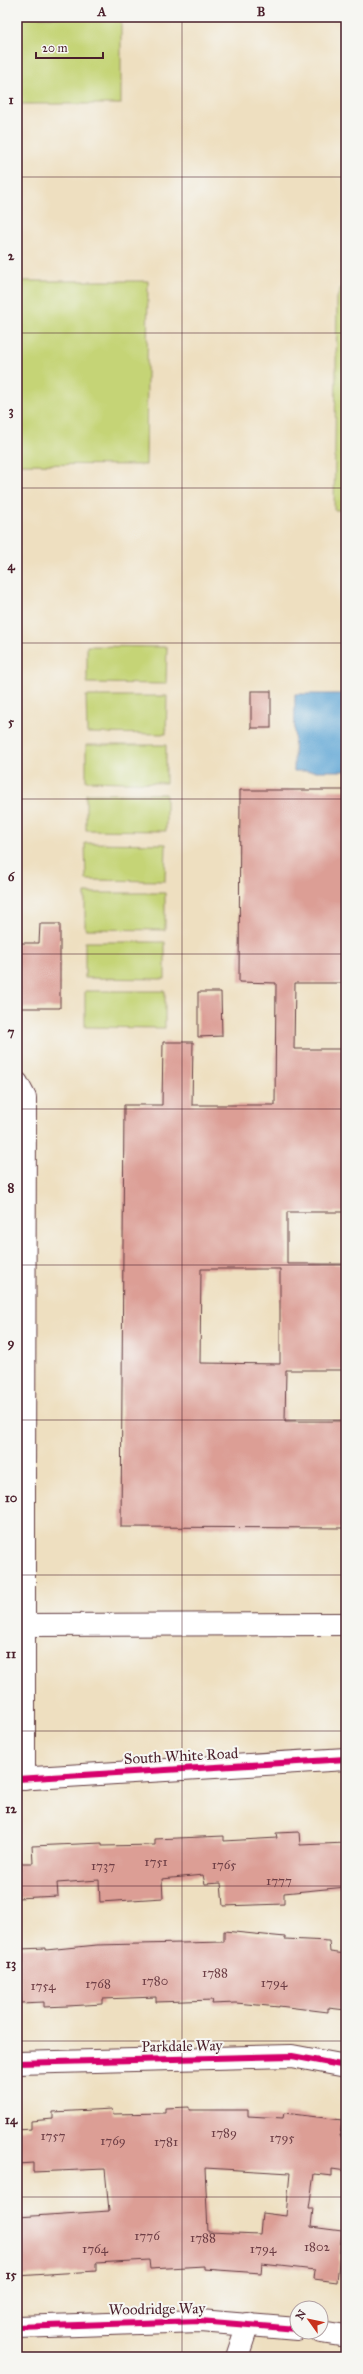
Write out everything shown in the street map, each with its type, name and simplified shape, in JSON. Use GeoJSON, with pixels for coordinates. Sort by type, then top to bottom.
{"type":"FeatureCollection","features":[{"type":"Feature","properties":{"kind":"street"},"geometry":{"type":"LineString","coordinates":[[17,1084],[25,1098],[20,1484],[23,1625],[20,1779]]}},
{"type":"Feature","properties":{"kind":"street"},"geometry":{"type":"LineString","coordinates":[[23,1625],[346,1624]]}},
{"type":"Feature","properties":{"kind":"street","name":"South White Road"},"geometry":{"type":"LineString","coordinates":[[20,1779],[346,1759]]}},
{"type":"Feature","properties":{"kind":"street","name":"Parkdale Way"},"geometry":{"type":"LineString","coordinates":[[17,2063],[292,2056],[346,2066]]}},
{"type":"Feature","properties":{"kind":"street","name":"Woodridge Way"},"geometry":{"type":"LineString","coordinates":[[17,2327],[159,2321],[248,2324],[289,2328]]}},
{"type":"Feature","properties":{"kind":"street"},"geometry":{"type":"LineString","coordinates":[[237,2357],[248,2324]]}},
{"type":"Feature","properties":{"kind":"street"},"geometry":{"type":"LineString","coordinates":[[329,2333],[346,2336]]}},
{"type":"Feature","properties":{"kind":"green space"},"geometry":{"type":"Polygon","coordinates":[[[17,17],[121,17],[121,104],[17,104],[17,17]]]}},
{"type":"Feature","properties":{"kind":"green space"},"geometry":{"type":"Polygon","coordinates":[[[346,273],[346,510],[334,510],[337,298],[346,273]]]}},
{"type":"Feature","properties":{"kind":"green space"},"geometry":{"type":"Polygon","coordinates":[[[17,281],[148,281],[146,465],[17,464],[17,281]]]}},
{"type":"Feature","properties":{"kind":"green space"},"geometry":{"type":"Polygon","coordinates":[[[87,646],[167,647],[166,684],[87,683],[87,646]]]}},
{"type":"Feature","properties":{"kind":"green space"},"geometry":{"type":"Polygon","coordinates":[[[86,696],[167,696],[166,734],[87,733],[86,696]]]}},
{"type":"Feature","properties":{"kind":"green space"},"geometry":{"type":"Polygon","coordinates":[[[86,745],[166,745],[166,783],[86,781],[86,745]]]}},
{"type":"Feature","properties":{"kind":"green space"},"geometry":{"type":"Polygon","coordinates":[[[86,794],[166,794],[166,831],[86,830],[86,794]]]}},
{"type":"Feature","properties":{"kind":"green space"},"geometry":{"type":"Polygon","coordinates":[[[85,843],[166,844],[165,881],[86,880],[85,843]]]}},
{"type":"Feature","properties":{"kind":"green space"},"geometry":{"type":"Polygon","coordinates":[[[85,893],[165,893],[165,930],[85,929],[85,893]]]}},
{"type":"Feature","properties":{"kind":"green space"},"geometry":{"type":"Polygon","coordinates":[[[85,942],[165,942],[165,979],[85,978],[85,942]]]}},
{"type":"Feature","properties":{"kind":"green space"},"geometry":{"type":"Polygon","coordinates":[[[85,991],[165,991],[165,1028],[85,1027],[85,991]]]}},
{"type":"Feature","properties":{"kind":"water"},"geometry":{"type":"Polygon","coordinates":[[[295,694],[346,694],[346,771],[294,771],[295,694]]]}},
{"type":"Feature","properties":{"kind":"building"},"geometry":{"type":"Polygon","coordinates":[[[251,691],[271,691],[271,728],[251,728],[251,691]]]}},
{"type":"Feature","properties":{"kind":"building"},"geometry":{"type":"Polygon","coordinates":[[[240,790],[346,790],[346,983],[295,983],[294,1049],[346,1049],[346,1212],[287,1212],[287,1264],[346,1264],[346,1370],[286,1370],[285,1421],[346,1421],[346,1528],[121,1527],[124,1105],[162,1105],[163,1042],[193,1042],[192,1105],[275,1105],[276,983],[239,982],[240,790]],[[201,1269],[200,1363],[280,1364],[280,1269],[201,1269]]]}},
{"type":"Feature","properties":{"kind":"building"},"geometry":{"type":"Polygon","coordinates":[[[40,924],[60,924],[60,1008],[17,1008],[17,943],[39,943],[40,924]]]}},
{"type":"Feature","properties":{"kind":"building"},"geometry":{"type":"Polygon","coordinates":[[[198,992],[221,992],[222,1036],[198,1037],[198,992]]]}},
{"type":"Feature","properties":{"kind":"building"},"geometry":{"type":"Polygon","coordinates":[[[299,1832],[300,1845],[346,1843],[346,1887],[284,1893],[284,1904],[223,1906],[221,1883],[205,1884],[203,1875],[162,1879],[163,1898],[100,1902],[99,1880],[57,1883],[58,1896],[17,1898],[17,1863],[33,1863],[32,1846],[102,1843],[102,1846],[155,1845],[155,1839],[224,1836],[224,1841],[277,1838],[276,1833],[299,1832]]]}},
{"type":"Feature","properties":{"kind":"building"},"geometry":{"type":"Polygon","coordinates":[[[224,1931],[285,1937],[285,1939],[329,1941],[330,1952],[346,1954],[346,2010],[328,2008],[328,2012],[279,2006],[236,2003],[212,2004],[213,2000],[156,2002],[156,1997],[103,1999],[103,2004],[67,2006],[44,2007],[44,2002],[21,2003],[19,1949],[46,1948],[46,1950],[97,1945],[224,1942],[224,1931]]]}},
{"type":"Feature","properties":{"kind":"building"},"geometry":{"type":"Polygon","coordinates":[[[189,2107],[189,2110],[248,2110],[248,2116],[283,2118],[284,2113],[342,2120],[340,2136],[346,2136],[346,2171],[332,2169],[332,2176],[314,2174],[309,2208],[313,2208],[311,2227],[342,2231],[337,2282],[314,2279],[315,2270],[262,2264],[261,2273],[204,2269],[204,2266],[150,2269],[149,2260],[96,2263],[96,2271],[17,2276],[18,2217],[109,2211],[105,2169],[33,2172],[33,2163],[17,2164],[17,2130],[31,2129],[31,2121],[53,2119],[53,2112],[112,2109],[113,2114],[165,2113],[165,2108],[189,2107]],[[205,2168],[208,2232],[260,2234],[262,2213],[286,2216],[290,2173],[205,2168]]]}},
{"type":"Feature","properties":{"kind":"cycle path"},"geometry":{"type":"LineString","coordinates":[[17,1779],[346,1759]]}},
{"type":"Feature","properties":{"kind":"cycle path"},"geometry":{"type":"LineString","coordinates":[[17,2063],[292,2056],[346,2066]]}},
{"type":"Feature","properties":{"kind":"cycle path"},"geometry":{"type":"LineString","coordinates":[[17,2327],[200,2321],[289,2328]]}}]}
